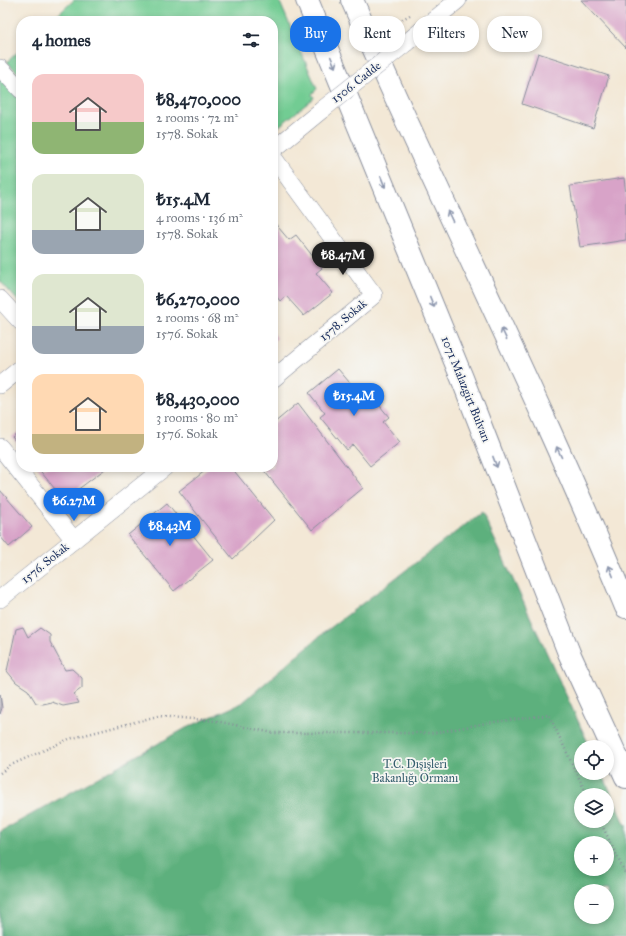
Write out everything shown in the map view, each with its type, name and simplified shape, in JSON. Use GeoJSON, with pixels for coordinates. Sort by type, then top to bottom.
{"type":"FeatureCollection","features":[{"type":"Feature","properties":{"kind":"main road","name":"1071 Malazgirt Bulvarı"},"geometry":{"type":"LineString","coordinates":[[307,0],[462,378],[570,653],[626,777]]}},
{"type":"Feature","properties":{"kind":"main road"},"geometry":{"type":"LineString","coordinates":[[352,0],[391,90],[590,519],[626,607]]}},
{"type":"Feature","properties":{"kind":"street","name":"1506. Cadde"},"geometry":{"type":"LineString","coordinates":[[278,146],[458,0]]}},
{"type":"Feature","properties":{"kind":"street"},"geometry":{"type":"LineString","coordinates":[[0,68],[16,85]]}},
{"type":"Feature","properties":{"kind":"street","name":"1578. Sokak"},"geometry":{"type":"LineString","coordinates":[[278,164],[374,295],[278,375]]}},
{"type":"Feature","properties":{"kind":"street"},"geometry":{"type":"LineString","coordinates":[[0,299],[16,317]]}},
{"type":"Feature","properties":{"kind":"street"},"geometry":{"type":"LineString","coordinates":[[0,385],[16,372]]}},
{"type":"Feature","properties":{"kind":"street"},"geometry":{"type":"LineString","coordinates":[[0,447],[16,467]]}},
{"type":"Feature","properties":{"kind":"street"},"geometry":{"type":"LineString","coordinates":[[20,472],[74,540]]}},
{"type":"Feature","properties":{"kind":"street","name":"1576. Sokak"},"geometry":{"type":"LineString","coordinates":[[0,599],[159,472]]}},
{"type":"Feature","properties":{"kind":"path"},"geometry":{"type":"LineString","coordinates":[[0,773],[10,765],[69,739],[158,716],[216,721],[273,733],[434,733],[486,723],[549,715],[584,788]]}},
{"type":"Feature","properties":{"kind":"path"},"geometry":{"type":"LineString","coordinates":[[603,828],[626,874]]}},
{"type":"Feature","properties":{"kind":"green space"},"geometry":{"type":"Polygon","coordinates":[[[74,0],[279,0],[290,26],[290,52],[301,52],[317,89],[312,94],[314,98],[278,127],[278,16],[56,16],[74,0]]]}},
{"type":"Feature","properties":{"kind":"green space"},"geometry":{"type":"Polygon","coordinates":[[[16,54],[16,71],[7,62],[16,54]]]}},
{"type":"Feature","properties":{"kind":"green space"},"geometry":{"type":"Polygon","coordinates":[[[0,78],[16,96],[16,299],[0,281],[0,78]]]}},
{"type":"Feature","properties":{"kind":"green space","name":"T.C. Dışişleri Bakanlığı Ormanı"},"geometry":{"type":"Polygon","coordinates":[[[482,512],[587,740],[574,740],[574,780],[605,780],[609,788],[574,788],[574,828],[614,828],[614,800],[626,826],[626,936],[0,936],[0,832],[186,728],[242,703],[321,635],[482,512]]]}},
{"type":"Feature","properties":{"kind":"building"},"geometry":{"type":"Polygon","coordinates":[[[581,0],[626,0],[626,48],[581,0]]]}},
{"type":"Feature","properties":{"kind":"building"},"geometry":{"type":"Polygon","coordinates":[[[538,53],[609,76],[593,128],[522,104],[538,53]]]}},
{"type":"Feature","properties":{"kind":"building"},"geometry":{"type":"Polygon","coordinates":[[[624,178],[626,194],[626,240],[580,247],[570,186],[624,178]]]}},
{"type":"Feature","properties":{"kind":"building"},"geometry":{"type":"Polygon","coordinates":[[[278,227],[289,240],[296,235],[322,268],[316,273],[333,293],[304,316],[286,296],[280,301],[278,298],[278,227]]]}},
{"type":"Feature","properties":{"kind":"building"},"geometry":{"type":"Polygon","coordinates":[[[338,369],[356,390],[362,384],[389,417],[383,422],[400,442],[370,466],[353,445],[347,450],[320,417],[325,413],[309,393],[338,369]]]}},
{"type":"Feature","properties":{"kind":"building"},"geometry":{"type":"Polygon","coordinates":[[[298,403],[363,488],[312,530],[265,472],[278,472],[278,420],[298,403]]]}},
{"type":"Feature","properties":{"kind":"building"},"geometry":{"type":"Polygon","coordinates":[[[16,434],[16,442],[12,437],[16,434]]]}},
{"type":"Feature","properties":{"kind":"building"},"geometry":{"type":"Polygon","coordinates":[[[41,472],[101,472],[64,500],[41,472]]]}},
{"type":"Feature","properties":{"kind":"building"},"geometry":{"type":"Polygon","coordinates":[[[204,472],[235,472],[274,520],[233,559],[179,491],[204,472]]]}},
{"type":"Feature","properties":{"kind":"building"},"geometry":{"type":"Polygon","coordinates":[[[0,490],[32,527],[9,547],[0,536],[0,490]]]}},
{"type":"Feature","properties":{"kind":"building"},"geometry":{"type":"Polygon","coordinates":[[[167,503],[213,560],[174,591],[128,535],[167,503]]]}},
{"type":"Feature","properties":{"kind":"building"},"geometry":{"type":"Polygon","coordinates":[[[23,627],[28,637],[40,628],[50,635],[50,642],[65,670],[72,669],[82,678],[82,688],[74,694],[79,703],[63,706],[52,702],[43,704],[36,703],[28,690],[16,682],[7,671],[16,629],[23,627]]]}},
{"type":"Feature","properties":{"kind":"building"},"geometry":{"type":"Polygon","coordinates":[[[0,694],[2,708],[0,714],[0,694]]]}}]}
